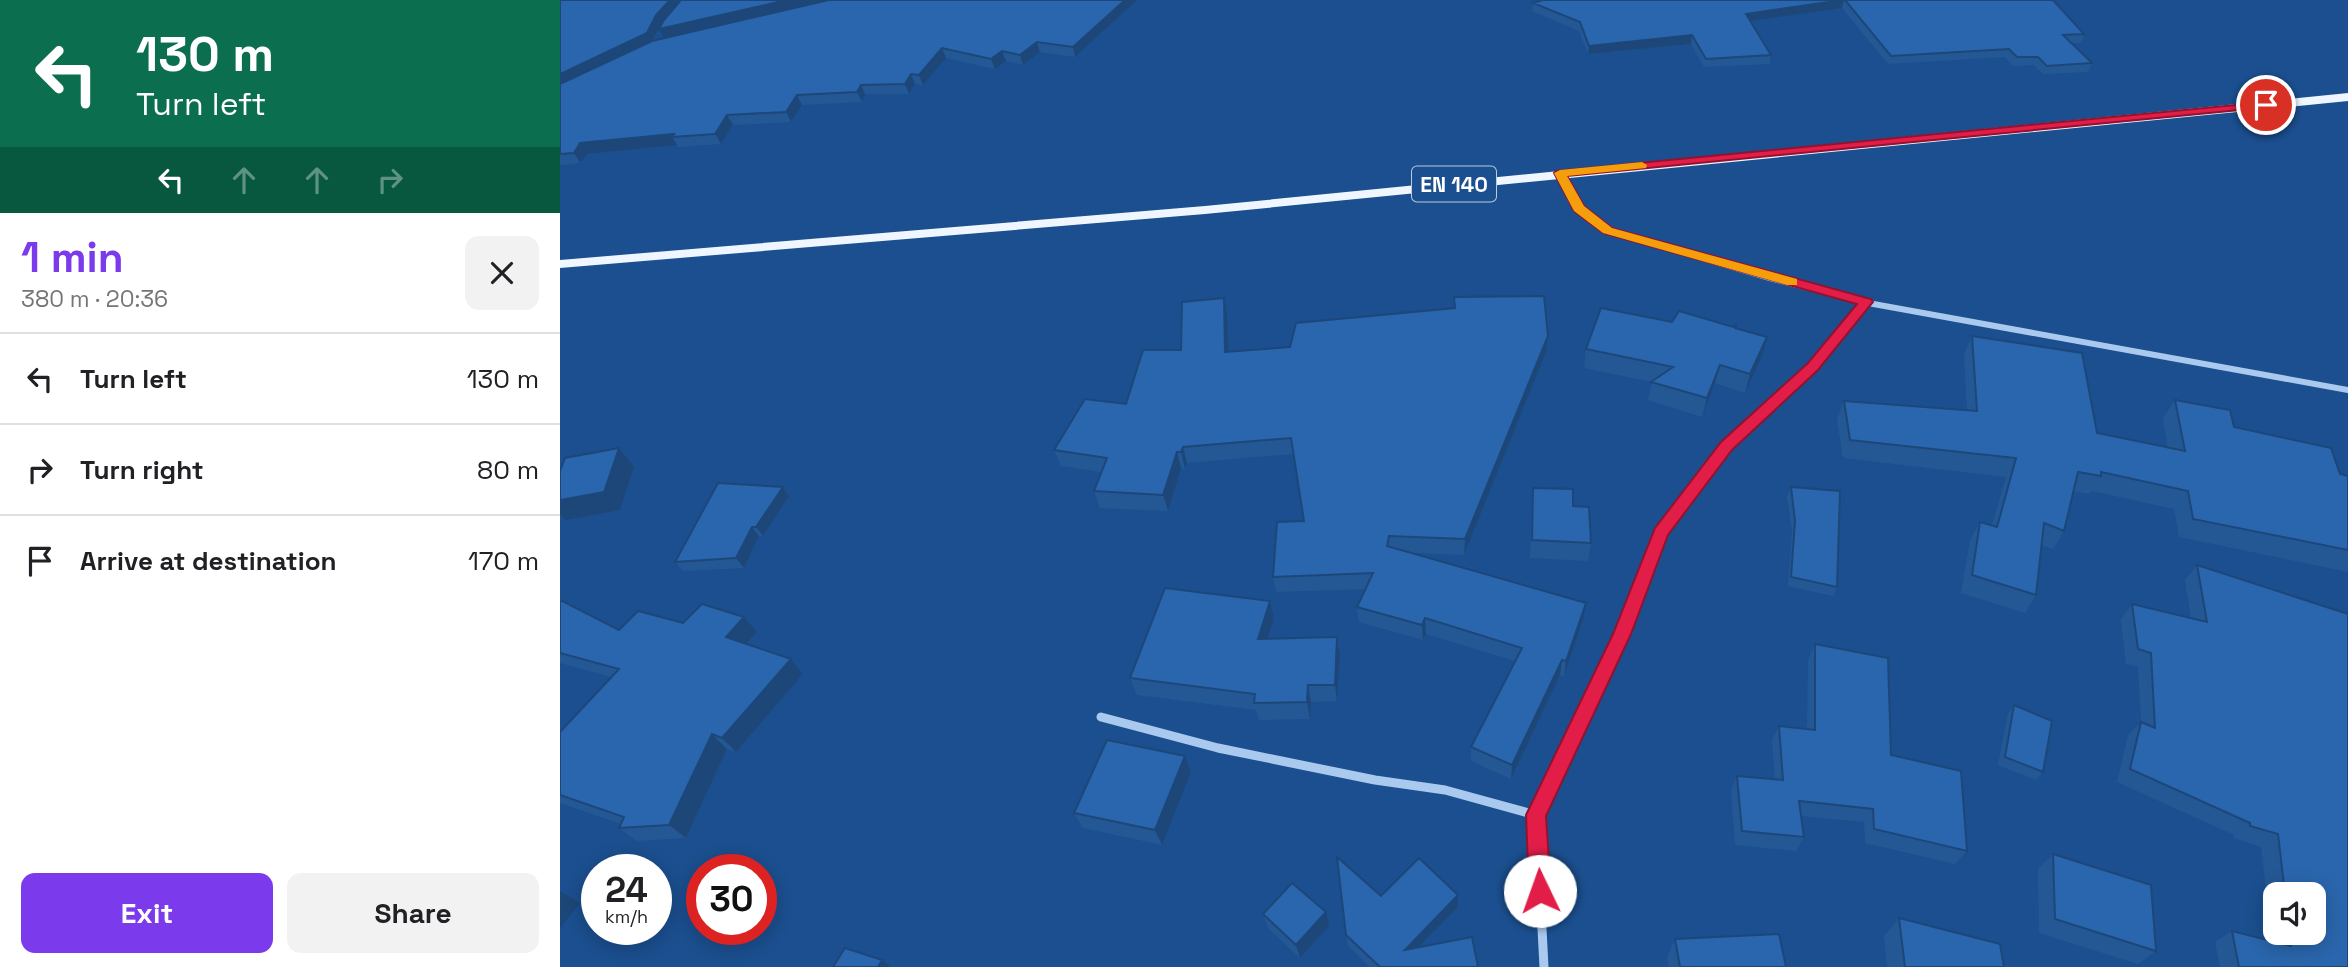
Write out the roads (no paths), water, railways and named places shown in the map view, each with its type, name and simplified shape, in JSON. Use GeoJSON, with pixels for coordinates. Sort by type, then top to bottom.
{"type":"FeatureCollection","features":[{"type":"Feature","properties":{"kind":"main road","name":"EN 140"},"geometry":{"type":"LineString","coordinates":[[560,264],[1205,210],[2348,97]]}},
{"type":"Feature","properties":{"kind":"street"},"geometry":{"type":"LineString","coordinates":[[1560,173],[1579,208],[1607,230],[1866,302],[2348,390]]}},
{"type":"Feature","properties":{"kind":"street"},"geometry":{"type":"LineString","coordinates":[[1544,967],[1536,815],[1622,634],[1661,532],[1726,446],[1813,366],[1866,302]]}},
{"type":"Feature","properties":{"kind":"street"},"geometry":{"type":"LineString","coordinates":[[1101,717],[1231,750],[1375,780],[1445,790],[1536,815]]}}]}
